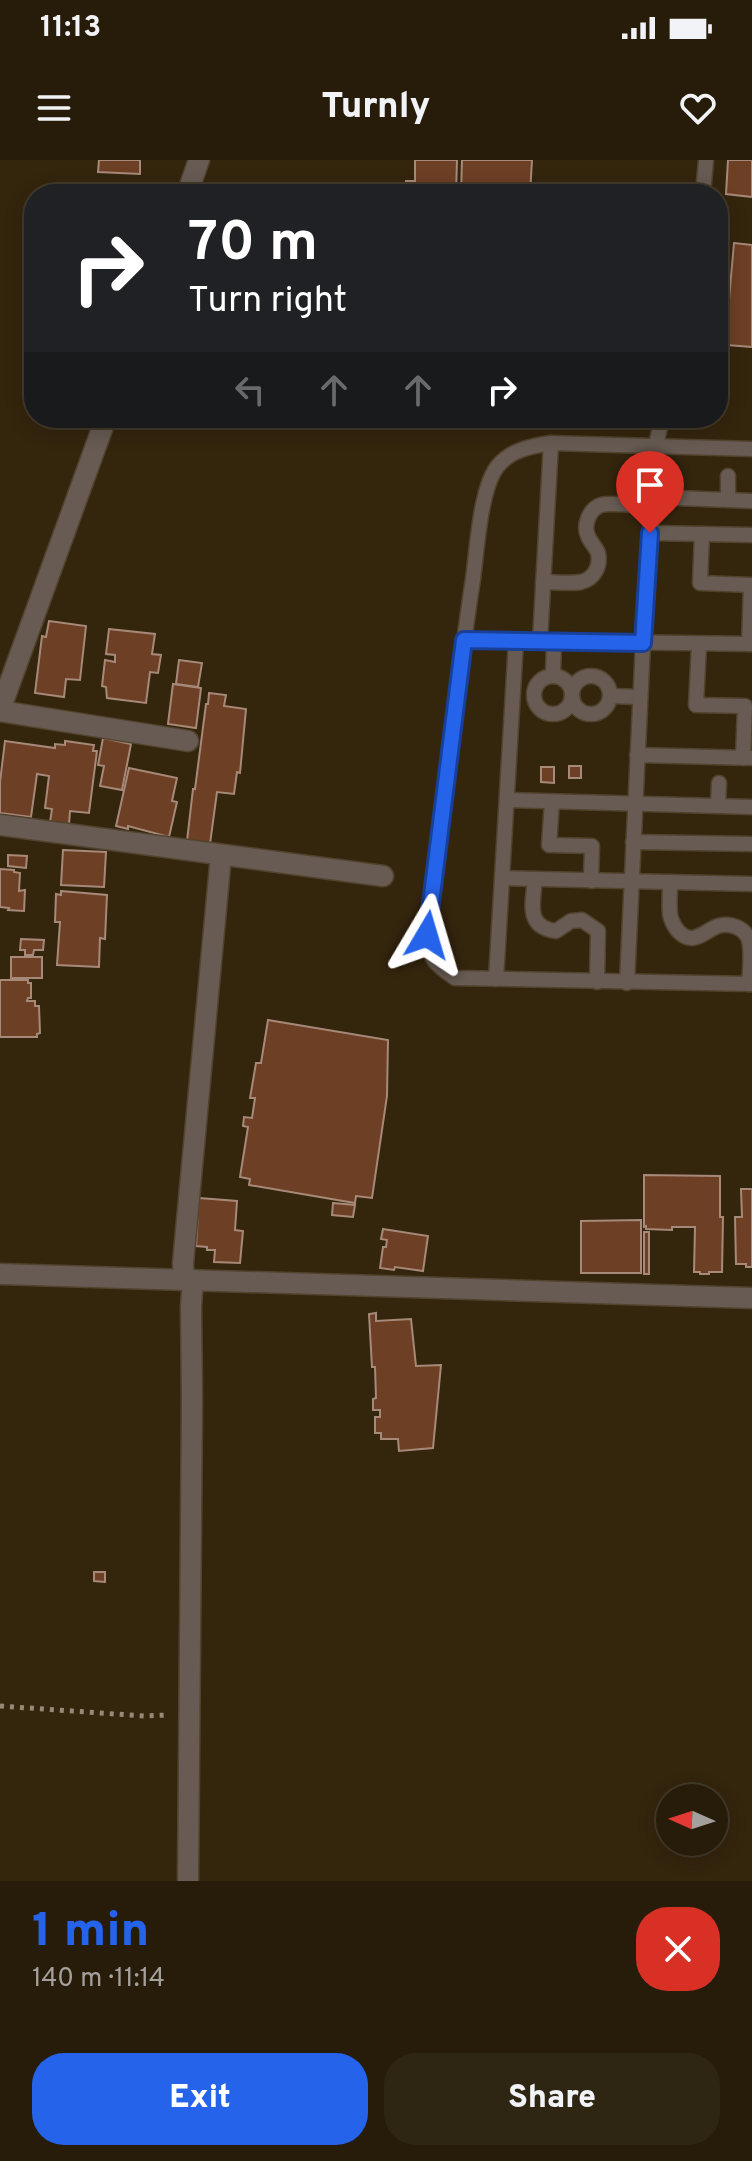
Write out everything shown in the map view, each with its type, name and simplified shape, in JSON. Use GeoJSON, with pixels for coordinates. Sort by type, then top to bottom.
{"type":"FeatureCollection","features":[{"type":"Feature","properties":{"kind":"street"},"geometry":{"type":"LineString","coordinates":[[191,184],[199,160]]}},
{"type":"Feature","properties":{"kind":"street"},"geometry":{"type":"LineString","coordinates":[[102,428],[0,710],[188,741]]}},
{"type":"Feature","properties":{"kind":"street"},"geometry":{"type":"LineString","coordinates":[[0,825],[383,876]]}},
{"type":"Feature","properties":{"kind":"street"},"geometry":{"type":"LineString","coordinates":[[188,1881],[192,1401],[191,1306],[189,1280],[183,1263],[221,855]]}},
{"type":"Feature","properties":{"kind":"street"},"geometry":{"type":"LineString","coordinates":[[0,1274],[752,1298]]}},
{"type":"Feature","properties":{"kind":"lane"},"geometry":{"type":"LineString","coordinates":[[704,184],[706,160]]}},
{"type":"Feature","properties":{"kind":"lane"},"geometry":{"type":"LineString","coordinates":[[627,983],[643,643],[656,445],[660,428]]}},
{"type":"Feature","properties":{"kind":"lane"},"geometry":{"type":"LineString","coordinates":[[551,443],[543,582],[553,676]]}},
{"type":"Feature","properties":{"kind":"lane"},"geometry":{"type":"LineString","coordinates":[[670,882],[670,918],[680,933],[698,937],[715,927],[732,926],[741,928],[749,938],[750,984],[455,978],[436,964],[428,952],[427,935],[485,495],[496,468],[527,447],[551,443],[752,449]]}},
{"type":"Feature","properties":{"kind":"lane"},"geometry":{"type":"LineString","coordinates":[[728,476],[728,500]]}},
{"type":"Feature","properties":{"kind":"lane"},"geometry":{"type":"LineString","coordinates":[[543,582],[578,583],[594,575],[598,552],[586,531],[592,512],[601,505],[752,501]]}},
{"type":"Feature","properties":{"kind":"lane"},"geometry":{"type":"LineString","coordinates":[[650,533],[752,535]]}},
{"type":"Feature","properties":{"kind":"lane"},"geometry":{"type":"LineString","coordinates":[[464,640],[751,644],[751,585],[700,583],[702,534]]}},
{"type":"Feature","properties":{"kind":"lane"},"geometry":{"type":"LineString","coordinates":[[496,979],[516,641]]}},
{"type":"Feature","properties":{"kind":"lane"},"geometry":{"type":"LineString","coordinates":[[637,755],[748,758],[745,706],[696,705],[699,644]]}},
{"type":"Feature","properties":{"kind":"lane"},"geometry":{"type":"LineString","coordinates":[[534,694],[537,706],[542,710],[559,713],[568,706],[572,695],[573,688],[581,678],[594,676],[605,682],[610,696],[603,710],[585,714],[576,706],[572,695],[568,683],[553,676],[539,682],[534,694]]}},
{"type":"Feature","properties":{"kind":"lane"},"geometry":{"type":"LineString","coordinates":[[513,694],[534,694]]}},
{"type":"Feature","properties":{"kind":"lane"},"geometry":{"type":"LineString","coordinates":[[610,696],[640,697]]}},
{"type":"Feature","properties":{"kind":"lane"},"geometry":{"type":"LineString","coordinates":[[718,806],[719,783]]}},
{"type":"Feature","properties":{"kind":"lane"},"geometry":{"type":"LineString","coordinates":[[507,800],[752,807]]}},
{"type":"Feature","properties":{"kind":"lane"},"geometry":{"type":"LineString","coordinates":[[552,802],[549,845],[592,846],[591,881]]}},
{"type":"Feature","properties":{"kind":"lane"},"geometry":{"type":"LineString","coordinates":[[633,842],[752,844]]}},
{"type":"Feature","properties":{"kind":"lane"},"geometry":{"type":"LineString","coordinates":[[502,878],[752,884]]}},
{"type":"Feature","properties":{"kind":"lane"},"geometry":{"type":"LineString","coordinates":[[535,879],[533,911],[539,925],[556,931],[571,921],[582,920],[598,931],[597,982]]}},
{"type":"Feature","properties":{"kind":"path"},"geometry":{"type":"LineString","coordinates":[[0,1706],[144,1716],[190,1714]]}},
{"type":"Feature","properties":{"kind":"building"},"geometry":{"type":"Polygon","coordinates":[[[99,160],[140,160],[140,174],[98,172],[99,160]]]}},
{"type":"Feature","properties":{"kind":"building"},"geometry":{"type":"Polygon","coordinates":[[[415,160],[457,160],[456,184],[406,184],[406,181],[415,181],[415,160]]]}},
{"type":"Feature","properties":{"kind":"building"},"geometry":{"type":"Polygon","coordinates":[[[462,160],[532,160],[531,184],[461,184],[462,160]]]}},
{"type":"Feature","properties":{"kind":"building"},"geometry":{"type":"Polygon","coordinates":[[[728,160],[752,160],[752,197],[728,194],[728,160]]]}},
{"type":"Feature","properties":{"kind":"building"},"geometry":{"type":"Polygon","coordinates":[[[734,243],[752,245],[752,347],[728,345],[734,243]]]}},
{"type":"Feature","properties":{"kind":"building"},"geometry":{"type":"Polygon","coordinates":[[[49,621],[86,626],[80,680],[66,679],[64,697],[35,693],[42,636],[46,637],[49,621]]]}},
{"type":"Feature","properties":{"kind":"building"},"geometry":{"type":"Polygon","coordinates":[[[109,629],[155,634],[152,654],[161,655],[158,673],[150,672],[146,703],[107,698],[106,687],[102,686],[105,660],[115,662],[115,655],[106,654],[109,629]]]}},
{"type":"Feature","properties":{"kind":"building"},"geometry":{"type":"Polygon","coordinates":[[[179,660],[202,663],[198,687],[176,684],[179,660]]]}},
{"type":"Feature","properties":{"kind":"building"},"geometry":{"type":"Polygon","coordinates":[[[173,684],[201,688],[196,728],[168,724],[173,684]]]}},
{"type":"Feature","properties":{"kind":"building"},"geometry":{"type":"Polygon","coordinates":[[[209,693],[226,695],[224,706],[246,709],[240,773],[237,772],[234,794],[217,792],[210,844],[187,841],[209,693]]]}},
{"type":"Feature","properties":{"kind":"building"},"geometry":{"type":"Polygon","coordinates":[[[103,738],[131,744],[122,790],[100,786],[104,766],[98,765],[103,738]]]}},
{"type":"Feature","properties":{"kind":"building"},"geometry":{"type":"Polygon","coordinates":[[[5,741],[55,748],[55,744],[65,745],[65,741],[94,745],[93,751],[97,751],[89,813],[70,811],[69,824],[50,822],[52,809],[45,808],[49,776],[37,774],[31,817],[0,813],[5,741]]]}},
{"type":"Feature","properties":{"kind":"building"},"geometry":{"type":"Polygon","coordinates":[[[569,766],[581,766],[581,778],[569,778],[569,766]]]}},
{"type":"Feature","properties":{"kind":"building"},"geometry":{"type":"Polygon","coordinates":[[[541,767],[554,767],[554,783],[541,782],[541,767]]]}},
{"type":"Feature","properties":{"kind":"building"},"geometry":{"type":"Polygon","coordinates":[[[129,768],[177,778],[172,801],[177,802],[169,837],[128,826],[128,829],[116,826],[129,768]]]}},
{"type":"Feature","properties":{"kind":"building"},"geometry":{"type":"Polygon","coordinates":[[[63,850],[106,852],[104,887],[61,885],[63,850]]]}},
{"type":"Feature","properties":{"kind":"building"},"geometry":{"type":"Polygon","coordinates":[[[8,855],[27,856],[26,868],[8,866],[8,855]]]}},
{"type":"Feature","properties":{"kind":"building"},"geometry":{"type":"Polygon","coordinates":[[[0,869],[20,873],[19,891],[25,890],[24,911],[0,907],[0,869]]]}},
{"type":"Feature","properties":{"kind":"building"},"geometry":{"type":"Polygon","coordinates":[[[61,891],[107,895],[105,939],[100,938],[99,967],[57,965],[60,922],[55,922],[56,894],[61,895],[61,891]]]}},
{"type":"Feature","properties":{"kind":"building"},"geometry":{"type":"Polygon","coordinates":[[[21,939],[44,940],[43,950],[34,950],[33,955],[25,955],[25,950],[20,950],[21,939]]]}},
{"type":"Feature","properties":{"kind":"building"},"geometry":{"type":"Polygon","coordinates":[[[11,957],[42,957],[42,978],[11,978],[11,957]]]}},
{"type":"Feature","properties":{"kind":"building"},"geometry":{"type":"Polygon","coordinates":[[[0,980],[28,980],[31,983],[31,998],[27,1001],[35,1001],[35,1006],[39,1006],[40,1033],[37,1037],[0,1037],[0,980]]]}},
{"type":"Feature","properties":{"kind":"building"},"geometry":{"type":"Polygon","coordinates":[[[268,1020],[388,1040],[387,1096],[372,1198],[356,1196],[355,1203],[249,1185],[250,1179],[240,1177],[248,1127],[243,1126],[244,1117],[252,1118],[255,1098],[250,1098],[256,1063],[261,1063],[268,1020]]]}},
{"type":"Feature","properties":{"kind":"building"},"geometry":{"type":"Polygon","coordinates":[[[644,1175],[720,1176],[722,1272],[694,1272],[695,1227],[672,1227],[672,1230],[644,1227],[644,1175]]]}},
{"type":"Feature","properties":{"kind":"building"},"geometry":{"type":"Polygon","coordinates":[[[741,1189],[752,1189],[752,1267],[736,1264],[735,1217],[742,1217],[741,1189]]]}},
{"type":"Feature","properties":{"kind":"building"},"geometry":{"type":"Polygon","coordinates":[[[199,1198],[237,1201],[235,1230],[243,1231],[240,1263],[214,1262],[215,1250],[196,1246],[199,1198]]]}},
{"type":"Feature","properties":{"kind":"building"},"geometry":{"type":"Polygon","coordinates":[[[333,1203],[355,1205],[353,1217],[332,1215],[333,1203]]]}},
{"type":"Feature","properties":{"kind":"building"},"geometry":{"type":"Polygon","coordinates":[[[641,1220],[641,1273],[581,1273],[581,1221],[641,1220]]]}},
{"type":"Feature","properties":{"kind":"building"},"geometry":{"type":"Polygon","coordinates":[[[383,1229],[428,1236],[423,1271],[380,1268],[387,1240],[381,1239],[383,1229]]]}},
{"type":"Feature","properties":{"kind":"building"},"geometry":{"type":"Polygon","coordinates":[[[644,1232],[649,1232],[649,1274],[644,1274],[644,1232]]]}},
{"type":"Feature","properties":{"kind":"building"},"geometry":{"type":"Polygon","coordinates":[[[376,1313],[376,1321],[411,1319],[416,1366],[441,1365],[433,1448],[399,1451],[398,1439],[381,1439],[381,1433],[375,1433],[375,1417],[380,1417],[380,1410],[373,1410],[373,1399],[376,1398],[375,1367],[372,1367],[369,1314],[376,1313]]]}},
{"type":"Feature","properties":{"kind":"building"},"geometry":{"type":"Polygon","coordinates":[[[94,1572],[105,1572],[105,1582],[94,1581],[94,1572]]]}},
{"type":"Feature","properties":{"kind":"route"},"geometry":{"type":"LineString","coordinates":[[427,935],[464,640],[643,643],[650,533]]}}]}
